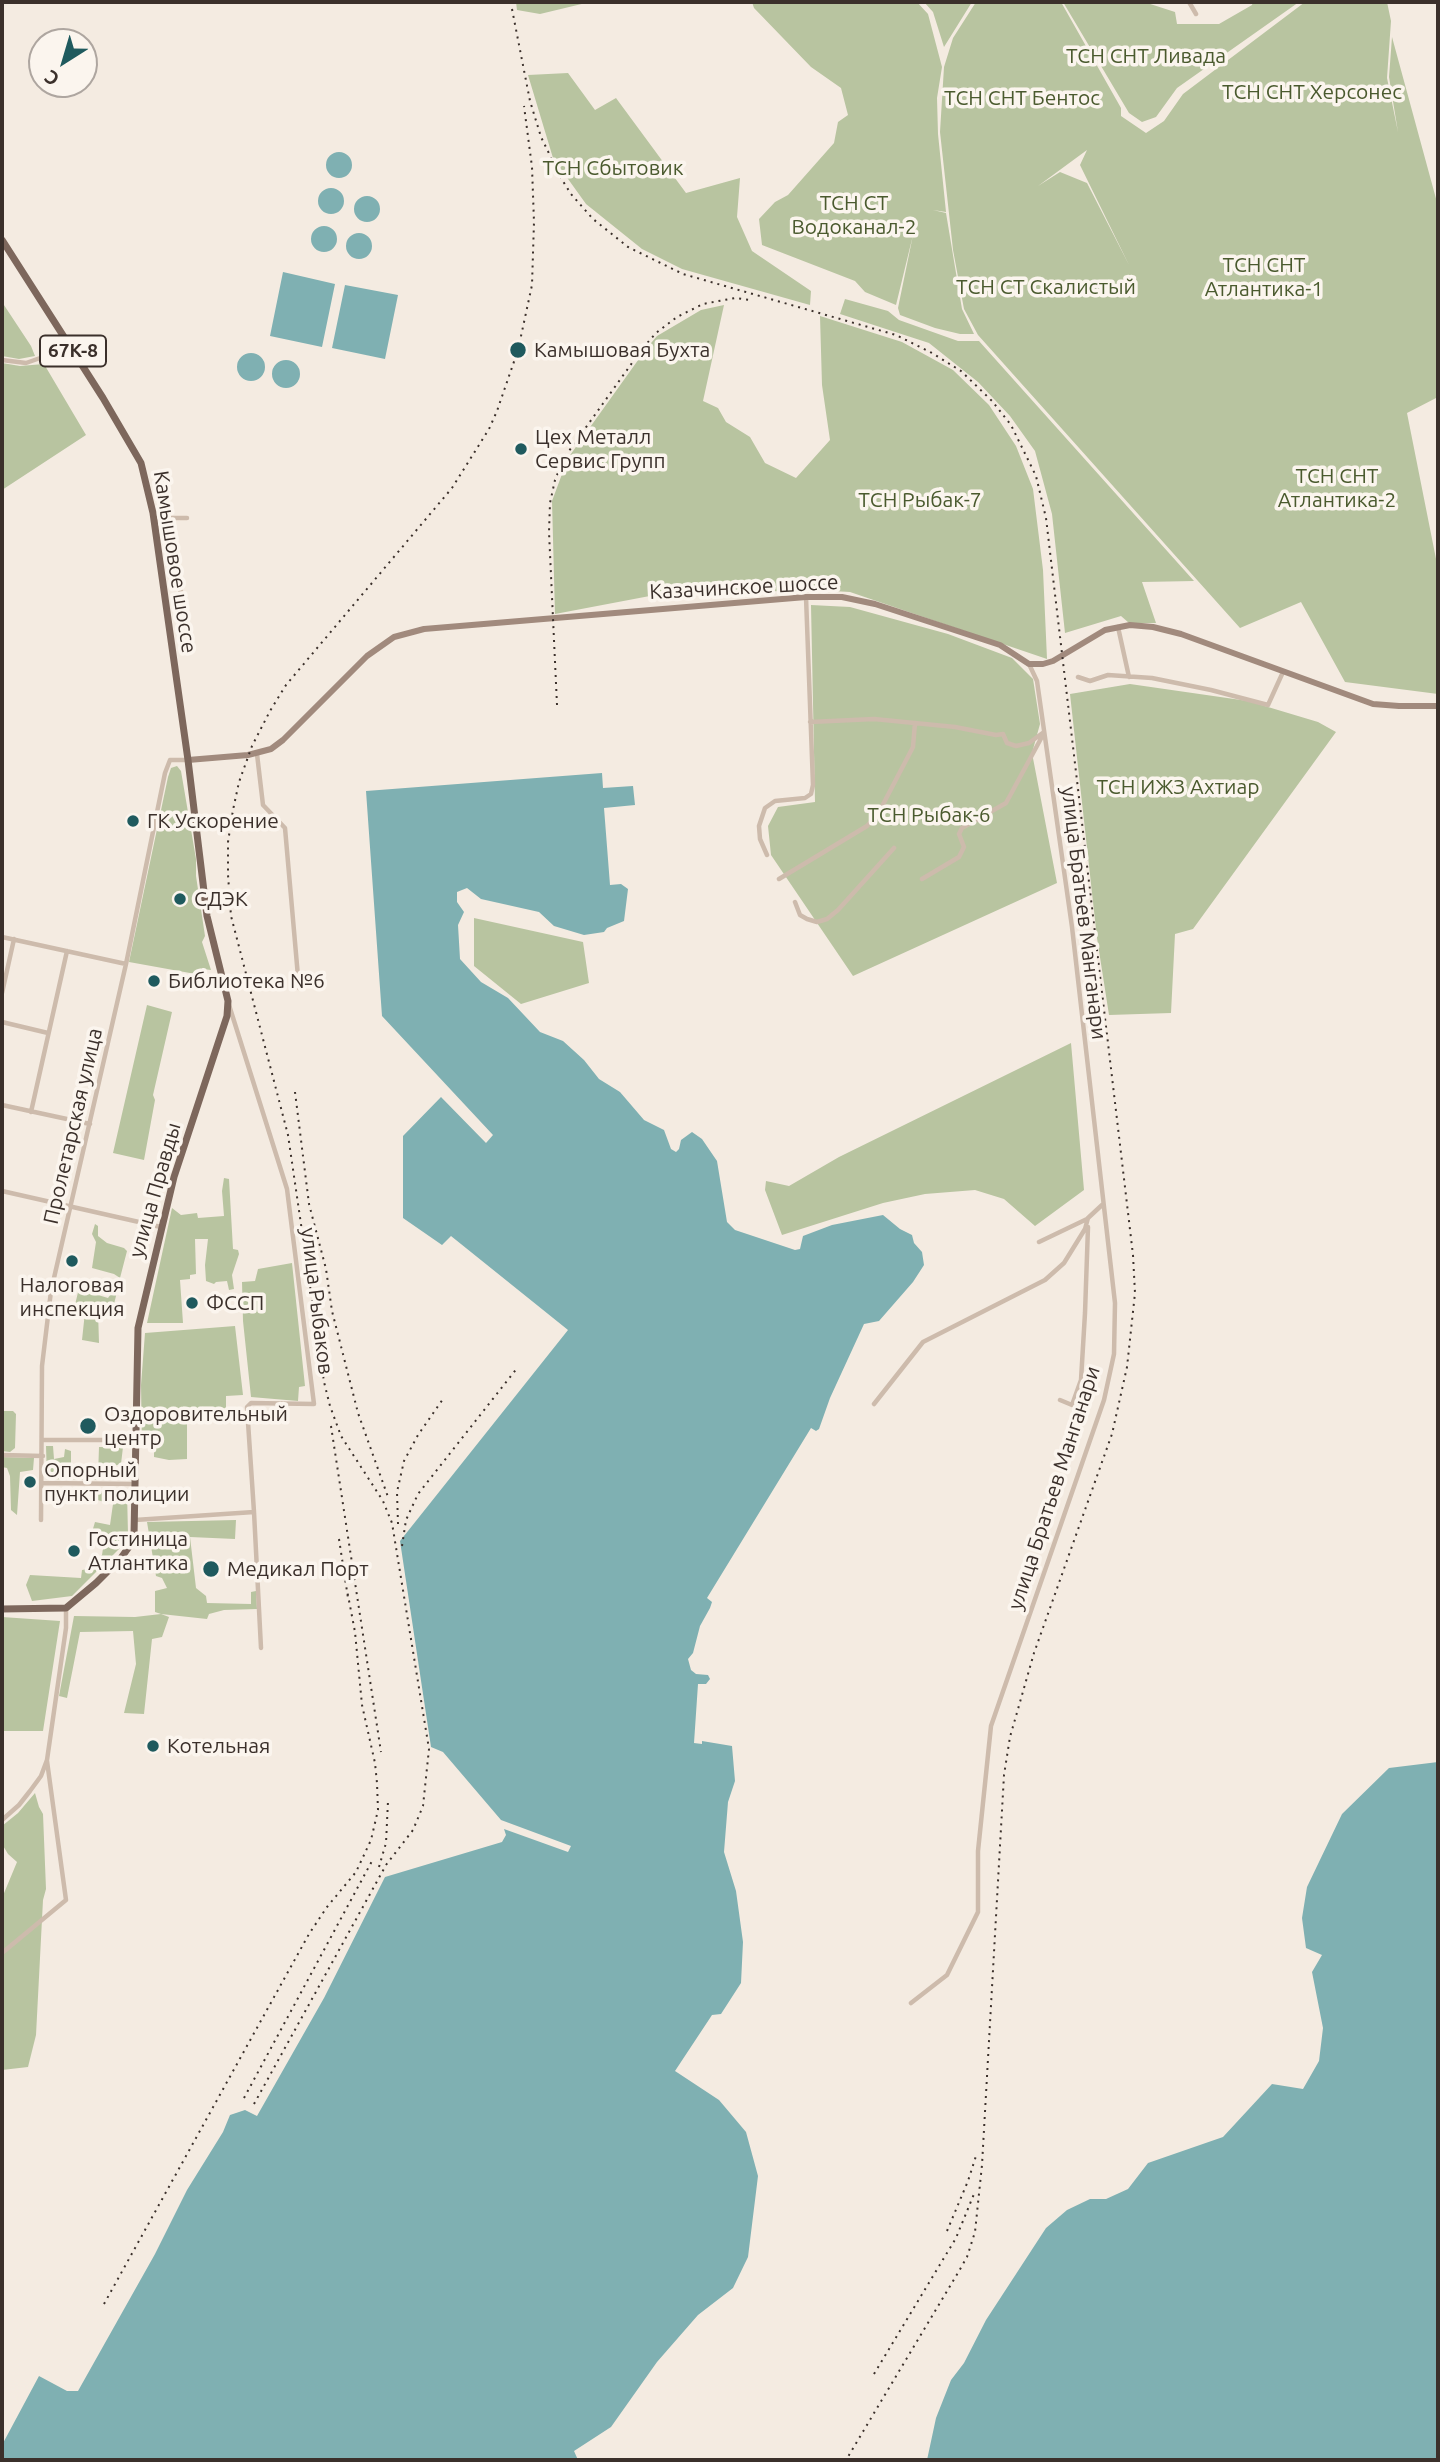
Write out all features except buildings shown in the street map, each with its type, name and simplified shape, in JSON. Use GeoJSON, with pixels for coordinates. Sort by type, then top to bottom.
{"type":"FeatureCollection","features":[{"type":"Feature","properties":{"kind":"main road","name":"Камышовое шоссе"},"geometry":{"type":"LineString","coordinates":[[2,240],[103,398],[141,463],[153,513],[188,760]]}},
{"type":"Feature","properties":{"kind":"main road","name":"Казачинское шоссе"},"geometry":{"type":"LineString","coordinates":[[188,760],[257,754],[271,749],[367,656],[394,637],[424,629],[806,597],[842,597],[875,604],[1000,645],[1029,664]]}},
{"type":"Feature","properties":{"kind":"main road"},"geometry":{"type":"LineString","coordinates":[[1029,664],[1053,661],[1090,637],[1118,626],[1142,625],[1163,629],[1373,704],[1438,706]]}},
{"type":"Feature","properties":{"kind":"main road","name":"улица Правды"},"geometry":{"type":"LineString","coordinates":[[66,1608],[96,1583],[128,1550],[134,1536],[138,1328],[174,1177],[227,1016],[228,1001],[207,916],[188,760]]}},
{"type":"Feature","properties":{"kind":"main road"},"geometry":{"type":"LineString","coordinates":[[2,1609],[66,1608]]}},
{"type":"Feature","properties":{"kind":"street"},"geometry":{"type":"LineString","coordinates":[[1189,2],[1196,14]]}},
{"type":"Feature","properties":{"kind":"street"},"geometry":{"type":"LineString","coordinates":[[2,360],[26,363],[43,357]]}},
{"type":"Feature","properties":{"kind":"street"},"geometry":{"type":"LineString","coordinates":[[185,598],[175,582],[172,561],[166,546],[166,518],[187,518]]}},
{"type":"Feature","properties":{"kind":"street"},"geometry":{"type":"LineString","coordinates":[[767,855],[760,839],[759,826],[765,808],[775,801],[805,798],[811,793],[813,785],[806,597]]}},
{"type":"Feature","properties":{"kind":"street"},"geometry":{"type":"LineString","coordinates":[[1118,626],[1129,677]]}},
{"type":"Feature","properties":{"kind":"street","name":"улица Братьев Манганари"},"geometry":{"type":"LineString","coordinates":[[911,2003],[947,1975],[978,1913],[978,1851],[991,1726],[1104,1400],[1114,1354],[1115,1303],[1072,928],[1037,681],[1029,664]]}},
{"type":"Feature","properties":{"kind":"street"},"geometry":{"type":"LineString","coordinates":[[1079,677],[1090,681],[1108,675],[1164,680],[1268,705],[1283,672]]}},
{"type":"Feature","properties":{"kind":"street"},"geometry":{"type":"LineString","coordinates":[[810,722],[874,719],[971,729],[1003,734],[1007,743],[1016,746],[1028,743],[1044,732]]}},
{"type":"Feature","properties":{"kind":"street"},"geometry":{"type":"LineString","coordinates":[[779,879],[867,826],[878,814],[913,747],[915,723]]}},
{"type":"Feature","properties":{"kind":"street"},"geometry":{"type":"LineString","coordinates":[[922,879],[959,857],[964,847],[959,834],[962,828],[1006,803],[1044,732]]}},
{"type":"Feature","properties":{"kind":"street"},"geometry":{"type":"LineString","coordinates":[[257,754],[263,805],[285,828],[299,988]]}},
{"type":"Feature","properties":{"kind":"street","name":"Пролетарская улица"},"geometry":{"type":"LineString","coordinates":[[41,1520],[42,1366],[50,1300],[166,773],[170,760],[188,760]]}},
{"type":"Feature","properties":{"kind":"street"},"geometry":{"type":"LineString","coordinates":[[795,902],[800,915],[807,919],[817,922],[827,919],[894,848]]}},
{"type":"Feature","properties":{"kind":"street"},"geometry":{"type":"LineString","coordinates":[[2,937],[126,964]]}},
{"type":"Feature","properties":{"kind":"street"},"geometry":{"type":"LineString","coordinates":[[2,993],[14,939]]}},
{"type":"Feature","properties":{"kind":"street"},"geometry":{"type":"LineString","coordinates":[[31,1111],[66,951]]}},
{"type":"Feature","properties":{"kind":"street","name":"улица Рыбаков"},"geometry":{"type":"LineString","coordinates":[[228,1001],[287,1189],[314,1404],[251,1403],[247,1407],[254,1512]]}},
{"type":"Feature","properties":{"kind":"street"},"geometry":{"type":"LineString","coordinates":[[2,1022],[48,1033]]}},
{"type":"Feature","properties":{"kind":"street"},"geometry":{"type":"LineString","coordinates":[[2,1105],[90,1124]]}},
{"type":"Feature","properties":{"kind":"street"},"geometry":{"type":"LineString","coordinates":[[2,1191],[161,1227]]}},
{"type":"Feature","properties":{"kind":"street"},"geometry":{"type":"LineString","coordinates":[[1039,1242],[1088,1218],[1103,1204]]}},
{"type":"Feature","properties":{"kind":"street"},"geometry":{"type":"LineString","coordinates":[[1060,1400],[1072,1405],[1081,1380],[1086,1313],[1088,1218]]}},
{"type":"Feature","properties":{"kind":"street"},"geometry":{"type":"LineString","coordinates":[[874,1404],[923,1342],[1045,1280],[1064,1263],[1085,1229],[1088,1218]]}},
{"type":"Feature","properties":{"kind":"street"},"geometry":{"type":"LineString","coordinates":[[43,1440],[135,1440]]}},
{"type":"Feature","properties":{"kind":"street"},"geometry":{"type":"LineString","coordinates":[[2,1455],[43,1456]]}},
{"type":"Feature","properties":{"kind":"street"},"geometry":{"type":"LineString","coordinates":[[43,1483],[134,1484]]}},
{"type":"Feature","properties":{"kind":"street"},"geometry":{"type":"LineString","coordinates":[[135,1520],[254,1512],[261,1648]]}},
{"type":"Feature","properties":{"kind":"street"},"geometry":{"type":"LineString","coordinates":[[2,1820],[41,1776],[47,1760],[66,1628],[66,1608]]}},
{"type":"Feature","properties":{"kind":"street"},"geometry":{"type":"LineString","coordinates":[[2,1953],[66,1900],[47,1760]]}},
{"type":"Feature","properties":{"kind":"green space"},"geometry":{"type":"Polygon","coordinates":[[[516,2],[590,2],[540,14],[517,10],[516,2]]]}},
{"type":"Feature","properties":{"kind":"green space","name":"ТСН СТ Водоканал-2"},"geometry":{"type":"Polygon","coordinates":[[[752,2],[917,2],[928,14],[942,67],[937,98],[946,212],[933,210],[946,213],[962,309],[974,334],[960,334],[935,328],[900,315],[898,308],[913,235],[896,305],[865,292],[855,281],[762,245],[759,219],[775,202],[788,195],[834,143],[838,122],[848,115],[841,88],[811,67],[754,8],[752,2]]]}},
{"type":"Feature","properties":{"kind":"green space"},"geometry":{"type":"Polygon","coordinates":[[[924,2],[972,2],[944,47],[933,12],[924,2]]]}},
{"type":"Feature","properties":{"kind":"green space"},"geometry":{"type":"Polygon","coordinates":[[[976,2],[1061,2],[1121,108],[1121,116],[1146,133],[1164,121],[1183,94],[1305,2],[1387,2],[1391,21],[1387,78],[1398,132],[1389,77],[1392,37],[1438,206],[1438,397],[1407,413],[1438,569],[1438,694],[1345,682],[1301,602],[1240,628],[978,335],[964,309],[953,250],[940,132],[944,67],[953,38],[976,2]],[[1087,150],[1038,186],[1060,172],[1087,183],[1129,265],[1080,165],[1087,150]]]}},
{"type":"Feature","properties":{"kind":"green space","name":"ТСН СНТ Ливада"},"geometry":{"type":"Polygon","coordinates":[[[1063,2],[1144,2],[1175,12],[1177,24],[1219,24],[1253,2],[1299,2],[1177,88],[1156,117],[1142,122],[1129,113],[1063,2]]]}},
{"type":"Feature","properties":{"kind":"green space","name":"ТСН Сбытовик"},"geometry":{"type":"Polygon","coordinates":[[[568,73],[595,110],[616,98],[686,193],[740,178],[737,217],[752,251],[811,291],[810,305],[682,269],[642,249],[586,204],[553,158],[528,75],[568,73]]]}},
{"type":"Feature","properties":{"kind":"green space"},"geometry":{"type":"Polygon","coordinates":[[[845,299],[888,311],[899,320],[958,341],[979,341],[1194,581],[1142,582],[1156,623],[1129,623],[1121,616],[1065,633],[1052,514],[1035,451],[1010,416],[978,382],[929,343],[840,314],[845,299]]]}},
{"type":"Feature","properties":{"kind":"green space"},"geometry":{"type":"Polygon","coordinates":[[[2,302],[35,356],[19,359],[2,356],[2,302]]]}},
{"type":"Feature","properties":{"kind":"green space","name":"ТСН Рыбак-7"},"geometry":{"type":"Polygon","coordinates":[[[724,305],[703,401],[718,408],[726,422],[750,437],[765,463],[796,478],[830,440],[822,385],[820,316],[902,342],[953,370],[989,405],[1016,446],[1033,489],[1043,570],[1047,659],[850,592],[815,590],[655,595],[555,614],[552,501],[568,458],[657,336],[701,310],[724,305]]]}},
{"type":"Feature","properties":{"kind":"green space"},"geometry":{"type":"Polygon","coordinates":[[[2,363],[20,366],[44,364],[86,435],[2,490],[2,363]]]}},
{"type":"Feature","properties":{"kind":"green space","name":"ТСН Рыбак-6"},"geometry":{"type":"Polygon","coordinates":[[[811,605],[850,607],[948,634],[1012,658],[1033,679],[1040,724],[1032,753],[1057,883],[853,976],[771,855],[768,826],[778,807],[815,802],[811,605]]]}},
{"type":"Feature","properties":{"kind":"green space","name":"ТСН ИЖЗ Ахтиар"},"geometry":{"type":"Polygon","coordinates":[[[1130,684],[1248,701],[1318,722],[1336,732],[1193,929],[1175,934],[1171,1013],[1109,1015],[1097,938],[1070,694],[1130,684]]]}},
{"type":"Feature","properties":{"kind":"green space"},"geometry":{"type":"Polygon","coordinates":[[[177,766],[181,771],[196,859],[205,936],[202,942],[211,970],[203,969],[201,975],[129,962],[168,777],[171,768],[177,766]]]}},
{"type":"Feature","properties":{"kind":"green space"},"geometry":{"type":"Polygon","coordinates":[[[474,918],[583,942],[589,983],[521,1004],[474,966],[474,918]]]}},
{"type":"Feature","properties":{"kind":"green space"},"geometry":{"type":"Polygon","coordinates":[[[147,1005],[172,1012],[153,1095],[155,1100],[144,1160],[113,1153],[147,1005]]]}},
{"type":"Feature","properties":{"kind":"green space"},"geometry":{"type":"Polygon","coordinates":[[[1071,1043],[1084,1190],[1035,1226],[1004,1199],[975,1190],[925,1194],[883,1203],[782,1235],[765,1190],[766,1181],[789,1186],[839,1157],[1071,1043]]]}},
{"type":"Feature","properties":{"kind":"green space"},"geometry":{"type":"Polygon","coordinates":[[[224,1178],[229,1179],[233,1249],[238,1250],[239,1254],[232,1275],[234,1289],[229,1290],[227,1281],[214,1284],[206,1281],[208,1239],[195,1239],[196,1274],[190,1275],[190,1279],[180,1280],[183,1323],[147,1323],[172,1208],[181,1215],[197,1213],[198,1218],[224,1216],[224,1178]]]}},
{"type":"Feature","properties":{"kind":"green space"},"geometry":{"type":"Polygon","coordinates":[[[95,1224],[98,1226],[98,1236],[127,1251],[120,1278],[92,1268],[96,1242],[92,1234],[95,1224]]]}},
{"type":"Feature","properties":{"kind":"green space"},"geometry":{"type":"Polygon","coordinates":[[[292,1263],[305,1386],[299,1387],[298,1401],[251,1397],[242,1282],[255,1281],[258,1269],[292,1263]]]}},
{"type":"Feature","properties":{"kind":"green space"},"geometry":{"type":"Polygon","coordinates":[[[80,1284],[88,1284],[88,1292],[108,1298],[113,1291],[117,1292],[112,1312],[98,1311],[99,1343],[82,1340],[85,1312],[74,1309],[80,1284]]]}},
{"type":"Feature","properties":{"kind":"green space"},"geometry":{"type":"Polygon","coordinates":[[[235,1326],[243,1395],[226,1396],[226,1408],[187,1412],[187,1459],[154,1457],[154,1448],[142,1447],[141,1385],[145,1333],[235,1326]]]}},
{"type":"Feature","properties":{"kind":"green space"},"geometry":{"type":"Polygon","coordinates":[[[2,1411],[13,1411],[16,1414],[15,1448],[10,1452],[2,1451],[2,1411]]]}},
{"type":"Feature","properties":{"kind":"green space"},"geometry":{"type":"Polygon","coordinates":[[[46,1446],[53,1446],[54,1459],[64,1457],[65,1449],[71,1451],[71,1476],[98,1476],[99,1447],[123,1447],[121,1464],[109,1467],[111,1480],[47,1479],[46,1446]]]}},
{"type":"Feature","properties":{"kind":"green space"},"geometry":{"type":"Polygon","coordinates":[[[2,1457],[34,1458],[33,1470],[20,1472],[17,1515],[11,1510],[10,1476],[7,1468],[2,1467],[2,1457]]]}},
{"type":"Feature","properties":{"kind":"green space"},"geometry":{"type":"Polygon","coordinates":[[[98,1491],[127,1492],[128,1534],[123,1545],[72,1596],[32,1601],[26,1585],[30,1575],[81,1578],[82,1570],[88,1569],[102,1555],[105,1535],[92,1532],[95,1522],[110,1525],[113,1504],[97,1500],[98,1491]]]}},
{"type":"Feature","properties":{"kind":"green space"},"geometry":{"type":"Polygon","coordinates":[[[236,1520],[235,1539],[190,1537],[196,1588],[206,1596],[207,1603],[251,1604],[251,1592],[256,1591],[257,1609],[224,1610],[209,1614],[207,1619],[155,1612],[155,1591],[167,1588],[162,1578],[156,1576],[147,1522],[236,1520]]]}},
{"type":"Feature","properties":{"kind":"green space"},"geometry":{"type":"Polygon","coordinates":[[[161,1614],[169,1617],[162,1637],[152,1639],[144,1714],[124,1713],[136,1664],[133,1631],[80,1632],[67,1698],[59,1696],[74,1616],[135,1617],[161,1614]]]}},
{"type":"Feature","properties":{"kind":"green space"},"geometry":{"type":"Polygon","coordinates":[[[2,1617],[60,1621],[43,1731],[2,1731],[2,1617]]]}},
{"type":"Feature","properties":{"kind":"green space"},"geometry":{"type":"Polygon","coordinates":[[[35,1793],[43,1814],[46,1889],[43,1900],[36,2035],[28,2067],[2,2070],[2,1898],[17,1862],[2,1844],[2,1826],[18,1813],[35,1793]]]}},
{"type":"Feature","properties":{"kind":"water"},"geometry":{"type":"Polygon","coordinates":[[[339,152],[348,156],[352,165],[348,174],[339,178],[330,174],[326,165],[330,156],[339,152]]]}},
{"type":"Feature","properties":{"kind":"water"},"geometry":{"type":"Polygon","coordinates":[[[331,188],[340,192],[344,201],[340,210],[331,214],[322,210],[318,201],[322,192],[331,188]]]}},
{"type":"Feature","properties":{"kind":"water"},"geometry":{"type":"Polygon","coordinates":[[[367,196],[376,200],[380,209],[376,218],[367,222],[358,218],[354,209],[358,200],[367,196]]]}},
{"type":"Feature","properties":{"kind":"water"},"geometry":{"type":"Polygon","coordinates":[[[324,226],[333,230],[337,239],[333,248],[324,252],[315,248],[311,239],[315,230],[324,226]]]}},
{"type":"Feature","properties":{"kind":"water"},"geometry":{"type":"Polygon","coordinates":[[[359,233],[368,237],[372,246],[368,255],[359,259],[350,255],[346,246],[350,237],[359,233]]]}},
{"type":"Feature","properties":{"kind":"water"},"geometry":{"type":"Polygon","coordinates":[[[283,272],[335,284],[322,347],[270,336],[283,272]]]}},
{"type":"Feature","properties":{"kind":"water"},"geometry":{"type":"Polygon","coordinates":[[[345,285],[398,295],[385,359],[332,348],[345,285]]]}},
{"type":"Feature","properties":{"kind":"water"},"geometry":{"type":"Polygon","coordinates":[[[251,353],[261,357],[265,367],[261,377],[251,381],[241,377],[237,367],[241,357],[251,353]]]}},
{"type":"Feature","properties":{"kind":"water"},"geometry":{"type":"Polygon","coordinates":[[[286,360],[296,364],[300,374],[296,384],[286,388],[276,384],[272,374],[276,364],[286,360]]]}},
{"type":"Feature","properties":{"kind":"water"},"geometry":{"type":"Polygon","coordinates":[[[602,773],[603,788],[633,786],[635,805],[604,808],[610,885],[621,884],[628,889],[624,921],[604,932],[584,935],[554,926],[539,912],[481,899],[467,888],[457,892],[457,902],[464,912],[458,925],[460,959],[481,982],[508,998],[540,1032],[563,1041],[584,1060],[599,1079],[620,1092],[644,1120],[664,1130],[671,1149],[676,1152],[681,1140],[692,1132],[702,1139],[717,1161],[727,1222],[735,1230],[795,1250],[800,1249],[803,1236],[832,1225],[883,1215],[912,1235],[914,1243],[922,1252],[924,1265],[879,1321],[864,1324],[830,1398],[819,1429],[816,1431],[811,1428],[707,1598],[712,1602],[700,1626],[693,1653],[688,1659],[691,1670],[696,1674],[708,1675],[710,1679],[706,1684],[698,1684],[694,1743],[702,1744],[702,1741],[732,1746],[735,1781],[728,1802],[724,1852],[736,1891],[743,1942],[741,1983],[721,2014],[712,2015],[675,2071],[719,2100],[746,2132],[758,2176],[748,2257],[733,2288],[698,2315],[657,2362],[611,2427],[574,2451],[578,2460],[2,2460],[2,2445],[39,2376],[67,2391],[78,2391],[230,2115],[245,2110],[257,2116],[324,1998],[385,1877],[502,1842],[506,1835],[504,1829],[568,1852],[571,1846],[501,1820],[443,1752],[431,1747],[400,1541],[568,1330],[451,1236],[442,1245],[403,1218],[403,1136],[441,1097],[486,1143],[493,1135],[382,1016],[366,791],[602,773]]]}},
{"type":"Feature","properties":{"kind":"water"},"geometry":{"type":"Polygon","coordinates":[[[1438,1762],[1438,2460],[927,2460],[936,2418],[951,2380],[964,2363],[986,2320],[1046,2228],[1067,2210],[1090,2199],[1106,2199],[1128,2189],[1148,2163],[1223,2137],[1272,2084],[1303,2089],[1319,2061],[1323,2028],[1312,1972],[1322,1955],[1306,1948],[1302,1918],[1307,1887],[1342,1814],[1389,1768],[1438,1762]]]}},
{"type":"Feature","properties":{"kind":"railway"},"geometry":{"type":"LineString","coordinates":[[512,9],[530,101],[541,137],[571,194],[593,219],[628,247],[683,274],[896,335],[961,371],[992,401],[1011,425],[1036,476],[1046,518],[1133,1255],[1135,1293],[1127,1367],[1112,1434],[1034,1653],[1010,1737],[1004,1775],[982,2165],[975,2232],[967,2257],[846,2460]]}},
{"type":"Feature","properties":{"kind":"railway"},"geometry":{"type":"LineString","coordinates":[[254,2104],[386,1865],[413,1830],[423,1806],[429,1749],[392,1523],[383,1501],[341,1436],[324,1382],[288,1135],[231,916],[228,842],[239,782],[252,746],[286,685],[452,488],[489,429],[497,411],[518,350],[532,285],[532,167],[524,106]]}},
{"type":"Feature","properties":{"kind":"railway"},"geometry":{"type":"LineString","coordinates":[[557,705],[549,532],[550,503],[564,458],[656,333],[677,317],[703,304],[735,298],[751,300]]}},
{"type":"Feature","properties":{"kind":"railway"},"geometry":{"type":"LineString","coordinates":[[295,1092],[309,1204],[326,1269],[332,1311],[358,1413],[388,1497]]}},
{"type":"Feature","properties":{"kind":"railway"},"geometry":{"type":"LineString","coordinates":[[402,1546],[406,1520],[418,1494],[518,1367]]}},
{"type":"Feature","properties":{"kind":"railway"},"geometry":{"type":"LineString","coordinates":[[398,1524],[397,1492],[404,1461],[443,1399]]}},
{"type":"Feature","properties":{"kind":"railway"},"geometry":{"type":"LineString","coordinates":[[331,1426],[381,1752]]}},
{"type":"Feature","properties":{"kind":"railway"},"geometry":{"type":"LineString","coordinates":[[339,1539],[348,1598]]}},
{"type":"Feature","properties":{"kind":"railway"},"geometry":{"type":"LineString","coordinates":[[104,2304],[309,1934],[356,1872],[371,1840],[378,1810],[377,1783],[362,1705],[355,1632],[347,1590]]}},
{"type":"Feature","properties":{"kind":"railway"},"geometry":{"type":"LineString","coordinates":[[379,1867],[386,1843],[388,1801]]}},
{"type":"Feature","properties":{"kind":"railway"},"geometry":{"type":"LineString","coordinates":[[244,2098],[372,1861]]}},
{"type":"Feature","properties":{"kind":"railway"},"geometry":{"type":"LineString","coordinates":[[947,2231],[976,2156]]}},
{"type":"Feature","properties":{"kind":"railway"},"geometry":{"type":"LineString","coordinates":[[874,2374],[956,2238],[974,2194]]}},
{"type":"Feature","properties":{"kind":"place","name":"Камышовая Бухта"},"geometry":{"type":"Point","coordinates":[518,350]}},
{"type":"Feature","properties":{"kind":"place","name":"Цех Металл Сервис Групп"},"geometry":{"type":"Point","coordinates":[521,449]}},
{"type":"Feature","properties":{"kind":"place","name":"ГК Ускорение"},"geometry":{"type":"Point","coordinates":[133,821]}},
{"type":"Feature","properties":{"kind":"place","name":"СДЭК"},"geometry":{"type":"Point","coordinates":[180,899]}},
{"type":"Feature","properties":{"kind":"place","name":"Библиотека №6"},"geometry":{"type":"Point","coordinates":[154,981]}},
{"type":"Feature","properties":{"kind":"place","name":"Налоговая инспекция"},"geometry":{"type":"Point","coordinates":[72,1261]}},
{"type":"Feature","properties":{"kind":"place","name":"ФССП"},"geometry":{"type":"Point","coordinates":[192,1303]}},
{"type":"Feature","properties":{"kind":"place","name":"Оздоровительный центр"},"geometry":{"type":"Point","coordinates":[88,1426]}},
{"type":"Feature","properties":{"kind":"place","name":"Опорный пункт полиции"},"geometry":{"type":"Point","coordinates":[30,1482]}},
{"type":"Feature","properties":{"kind":"place","name":"Гостиница Атлантика"},"geometry":{"type":"Point","coordinates":[74,1551]}},
{"type":"Feature","properties":{"kind":"place","name":"Медикал Порт"},"geometry":{"type":"Point","coordinates":[211,1569]}},
{"type":"Feature","properties":{"kind":"place","name":"Котельная"},"geometry":{"type":"Point","coordinates":[153,1746]}},
{"type":"Feature","properties":{"kind":"park label","name":"ТСН СНТ Херсонес"},"geometry":{"type":"Point","coordinates":[1312,92]}},
{"type":"Feature","properties":{"kind":"park label","name":"ТСН СНТ Бентос"},"geometry":{"type":"Point","coordinates":[1022,98]}},
{"type":"Feature","properties":{"kind":"park label","name":"ТСН СНТ Атлантика-1"},"geometry":{"type":"Point","coordinates":[1264,277]}},
{"type":"Feature","properties":{"kind":"park label","name":"ТСН СТ Скалистый"},"geometry":{"type":"Point","coordinates":[1046,287]}},
{"type":"Feature","properties":{"kind":"park label","name":"ТСН СНТ Атлантика-2"},"geometry":{"type":"Point","coordinates":[1337,488]}}]}
